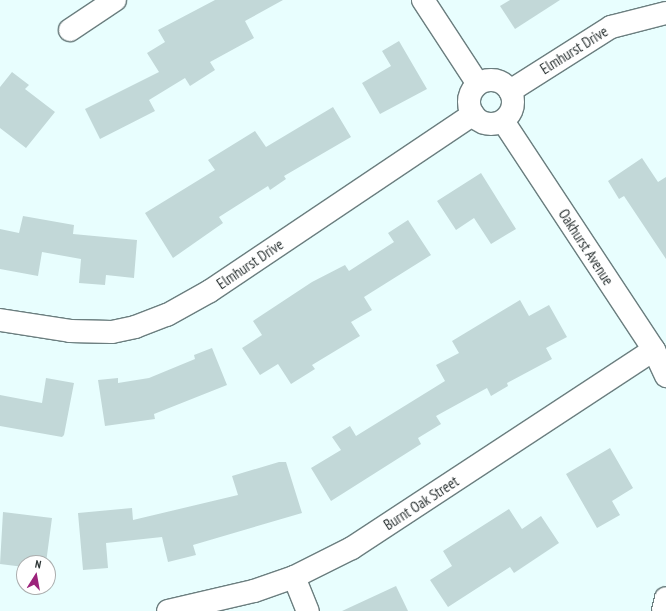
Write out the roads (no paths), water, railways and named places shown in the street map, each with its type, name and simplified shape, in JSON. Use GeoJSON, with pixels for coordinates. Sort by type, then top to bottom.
{"type":"FeatureCollection","features":[{"type":"Feature","properties":{"kind":"street"},"geometry":{"type":"LineString","coordinates":[[70,30],[115,0]]}},
{"type":"Feature","properties":{"kind":"street"},"geometry":{"type":"LineString","coordinates":[[423,0],[478,84]]}},
{"type":"Feature","properties":{"kind":"street","name":"Elmhurst Drive"},"geometry":{"type":"LineString","coordinates":[[510,91],[611,26],[666,13]]}},
{"type":"Feature","properties":{"kind":"street"},"geometry":{"type":"LineString","coordinates":[[496,81],[510,91],[513,107],[503,121],[486,124],[473,114],[469,98],[478,84],[496,81]]}},
{"type":"Feature","properties":{"kind":"street","name":"Elmhurst Drive"},"geometry":{"type":"LineString","coordinates":[[0,320],[70,331],[112,332],[135,327],[167,315],[210,291],[473,114]]}},
{"type":"Feature","properties":{"kind":"street","name":"Oakhurst Avenue"},"geometry":{"type":"LineString","coordinates":[[503,121],[654,350],[666,376]]}},
{"type":"Feature","properties":{"kind":"street","name":"Burnt Oak Street"},"geometry":{"type":"LineString","coordinates":[[168,611],[216,602],[294,578],[358,543],[654,350]]}},
{"type":"Feature","properties":{"kind":"street"},"geometry":{"type":"LineString","coordinates":[[294,578],[308,611]]}},
{"type":"Feature","properties":{"kind":"street"},"geometry":{"type":"LineString","coordinates":[[663,611],[666,598]]}}]}
